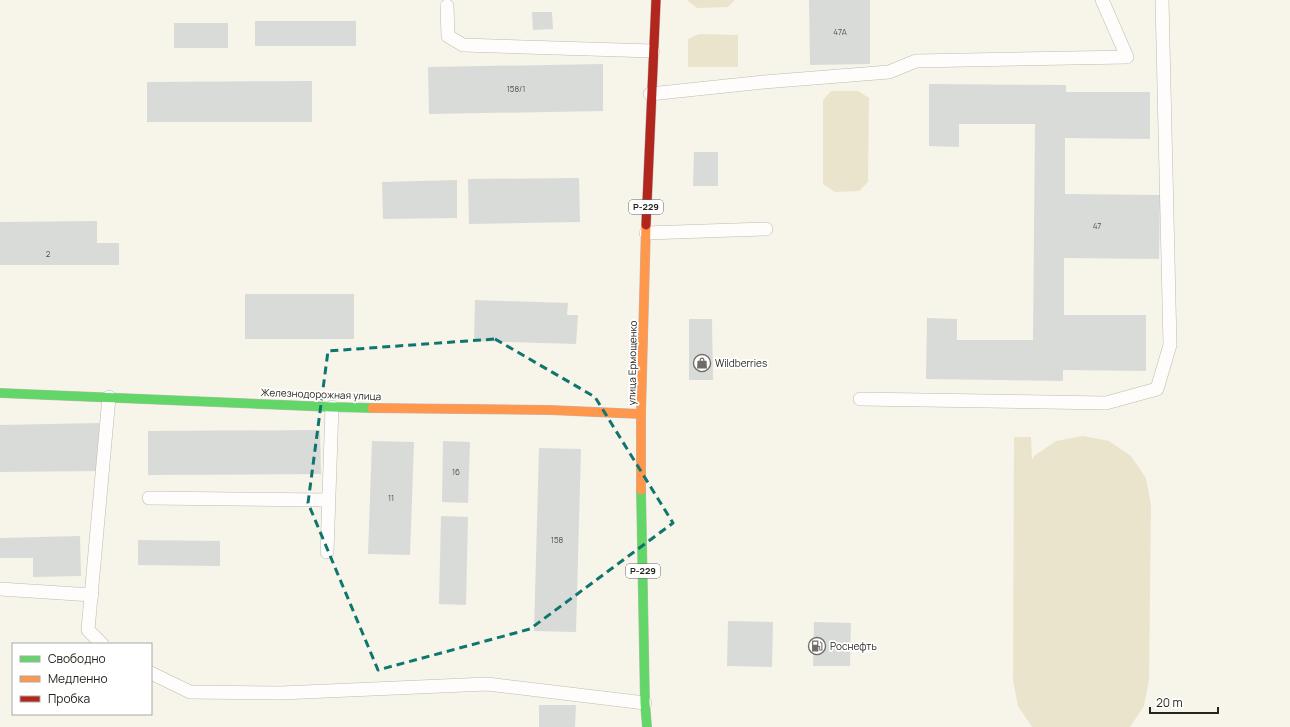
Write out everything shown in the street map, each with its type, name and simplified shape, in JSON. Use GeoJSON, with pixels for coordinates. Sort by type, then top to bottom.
{"type":"FeatureCollection","features":[{"type":"Feature","properties":{"kind":"main road","name":"улица Ермощенко"},"geometry":{"type":"LineString","coordinates":[[647,727],[645,703],[642,414],[650,94],[656,0]]}},
{"type":"Feature","properties":{"kind":"main road","name":"Железнодорожная улица"},"geometry":{"type":"LineString","coordinates":[[0,393],[332,406],[550,410],[642,414]]}},
{"type":"Feature","properties":{"kind":"lane"},"geometry":{"type":"LineString","coordinates":[[650,94],[764,82],[889,72],[916,61],[1127,57],[1102,0]]}},
{"type":"Feature","properties":{"kind":"lane"},"geometry":{"type":"LineString","coordinates":[[860,399],[1106,403],[1157,389],[1170,344],[1162,0]]}},
{"type":"Feature","properties":{"kind":"lane"},"geometry":{"type":"LineString","coordinates":[[447,6],[448,36],[463,45],[653,51]]}},
{"type":"Feature","properties":{"kind":"lane"},"geometry":{"type":"LineString","coordinates":[[646,233],[766,229]]}},
{"type":"Feature","properties":{"kind":"lane"},"geometry":{"type":"LineString","coordinates":[[101,643],[88,630],[109,397]]}},
{"type":"Feature","properties":{"kind":"lane"},"geometry":{"type":"LineString","coordinates":[[327,552],[332,406]]}},
{"type":"Feature","properties":{"kind":"lane"},"geometry":{"type":"LineString","coordinates":[[149,498],[328,500]]}},
{"type":"Feature","properties":{"kind":"lane"},"geometry":{"type":"LineString","coordinates":[[0,589],[92,595]]}},
{"type":"Feature","properties":{"kind":"lane"},"geometry":{"type":"LineString","coordinates":[[152,673],[190,692],[281,693],[487,684],[645,703]]}},
{"type":"Feature","properties":{"kind":"highlighted area"},"geometry":{"type":"Polygon","coordinates":[[[495,339],[595,397],[673,523],[530,629],[378,670],[308,503],[328,351],[495,339]]]}},
{"type":"Feature","properties":{"kind":"shaded area"},"geometry":{"type":"Polygon","coordinates":[[[687,0],[735,0],[728,7],[697,8],[687,0]]]}},
{"type":"Feature","properties":{"kind":"shaded area"},"geometry":{"type":"Polygon","coordinates":[[[699,34],[738,35],[738,67],[688,67],[688,39],[699,34]]]}},
{"type":"Feature","properties":{"kind":"shaded area"},"geometry":{"type":"Polygon","coordinates":[[[831,91],[858,91],[869,98],[868,182],[859,191],[835,192],[823,184],[823,100],[831,91]]]}},
{"type":"Feature","properties":{"kind":"shaded area"},"geometry":{"type":"Polygon","coordinates":[[[1083,436],[1109,441],[1131,456],[1146,478],[1151,505],[1149,680],[1144,706],[1130,727],[1032,727],[1018,706],[1013,680],[1014,437],[1031,437],[1032,460],[1034,456],[1056,441],[1083,436]]]}},
{"type":"Feature","properties":{"kind":"building"},"geometry":{"type":"Polygon","coordinates":[[[809,0],[870,0],[870,64],[810,65],[809,0]]]}},
{"type":"Feature","properties":{"kind":"building"},"geometry":{"type":"Polygon","coordinates":[[[532,12],[552,12],[553,29],[533,30],[532,12]]]}},
{"type":"Feature","properties":{"kind":"building"},"geometry":{"type":"Polygon","coordinates":[[[255,21],[356,21],[356,46],[255,46],[255,21]]]}},
{"type":"Feature","properties":{"kind":"building"},"geometry":{"type":"Polygon","coordinates":[[[174,23],[228,23],[228,48],[174,48],[174,23]]]}},
{"type":"Feature","properties":{"kind":"building"},"geometry":{"type":"Polygon","coordinates":[[[603,64],[603,111],[429,114],[428,67],[603,64]]]}},
{"type":"Feature","properties":{"kind":"building"},"geometry":{"type":"Polygon","coordinates":[[[312,81],[312,122],[147,122],[147,82],[312,81]]]}},
{"type":"Feature","properties":{"kind":"building"},"geometry":{"type":"Polygon","coordinates":[[[929,84],[1066,85],[1066,92],[1150,92],[1150,139],[1065,138],[1065,194],[1160,195],[1159,259],[1064,258],[1064,315],[1146,315],[1146,371],[1063,370],[1063,381],[926,379],[927,318],[957,319],[957,340],[1033,340],[1035,124],[959,124],[959,147],[929,146],[929,84]]]}},
{"type":"Feature","properties":{"kind":"building"},"geometry":{"type":"Polygon","coordinates":[[[694,152],[718,152],[718,186],[693,186],[694,152]]]}},
{"type":"Feature","properties":{"kind":"building"},"geometry":{"type":"Polygon","coordinates":[[[579,178],[580,222],[469,224],[468,179],[579,178]]]}},
{"type":"Feature","properties":{"kind":"building"},"geometry":{"type":"Polygon","coordinates":[[[457,180],[457,218],[383,219],[382,182],[457,180]]]}},
{"type":"Feature","properties":{"kind":"building"},"geometry":{"type":"Polygon","coordinates":[[[97,221],[97,243],[119,243],[119,265],[0,265],[0,222],[97,221]]]}},
{"type":"Feature","properties":{"kind":"building"},"geometry":{"type":"Polygon","coordinates":[[[245,294],[354,294],[354,339],[245,339],[245,294]]]}},
{"type":"Feature","properties":{"kind":"building"},"geometry":{"type":"Polygon","coordinates":[[[475,300],[568,303],[567,315],[578,315],[576,344],[474,341],[475,300]]]}},
{"type":"Feature","properties":{"kind":"building"},"geometry":{"type":"Polygon","coordinates":[[[689,319],[712,319],[713,380],[689,380],[689,319]]]}},
{"type":"Feature","properties":{"kind":"building"},"geometry":{"type":"Polygon","coordinates":[[[99,423],[99,471],[0,472],[0,425],[99,423]]]}},
{"type":"Feature","properties":{"kind":"building"},"geometry":{"type":"Polygon","coordinates":[[[320,430],[321,474],[148,475],[148,431],[320,430]]]}},
{"type":"Feature","properties":{"kind":"building"},"geometry":{"type":"Polygon","coordinates":[[[372,441],[414,442],[410,555],[368,554],[372,441]]]}},
{"type":"Feature","properties":{"kind":"building"},"geometry":{"type":"Polygon","coordinates":[[[443,441],[470,442],[468,503],[442,502],[443,441]]]}},
{"type":"Feature","properties":{"kind":"building"},"geometry":{"type":"Polygon","coordinates":[[[539,448],[581,449],[576,632],[534,631],[539,448]]]}},
{"type":"Feature","properties":{"kind":"building"},"geometry":{"type":"Polygon","coordinates":[[[441,516],[468,517],[466,605],[439,604],[441,516]]]}},
{"type":"Feature","properties":{"kind":"building"},"geometry":{"type":"Polygon","coordinates":[[[80,536],[81,576],[33,577],[33,558],[0,558],[0,538],[80,536]]]}},
{"type":"Feature","properties":{"kind":"building"},"geometry":{"type":"Polygon","coordinates":[[[138,540],[220,541],[220,566],[138,565],[138,540]]]}},
{"type":"Feature","properties":{"kind":"building"},"geometry":{"type":"Polygon","coordinates":[[[728,621],[773,622],[772,667],[727,666],[728,621]]]}},
{"type":"Feature","properties":{"kind":"building"},"geometry":{"type":"Polygon","coordinates":[[[814,622],[851,623],[850,666],[813,666],[814,622]]]}},
{"type":"Feature","properties":{"kind":"building"},"geometry":{"type":"Polygon","coordinates":[[[539,705],[576,705],[575,727],[539,727],[539,705]]]}},
{"type":"Feature","properties":{"kind":"traffic: fast"},"geometry":{"type":"LineString","coordinates":[[0,393],[372,408]]}},
{"type":"Feature","properties":{"kind":"traffic: fast"},"geometry":{"type":"LineString","coordinates":[[641,490],[645,703],[647,727]]}},
{"type":"Feature","properties":{"kind":"traffic: slow"},"geometry":{"type":"LineString","coordinates":[[641,490],[641,413],[646,225]]}},
{"type":"Feature","properties":{"kind":"traffic: slow"},"geometry":{"type":"LineString","coordinates":[[372,408],[550,410],[641,414]]}},
{"type":"Feature","properties":{"kind":"traffic: jam"},"geometry":{"type":"LineString","coordinates":[[646,225],[656,0]]}},
{"type":"Feature","properties":{"kind":"place","name":"Wildberries"},"geometry":{"type":"Point","coordinates":[702,363]}},
{"type":"Feature","properties":{"kind":"place","name":"Роснефть"},"geometry":{"type":"Point","coordinates":[817,646]}}]}
